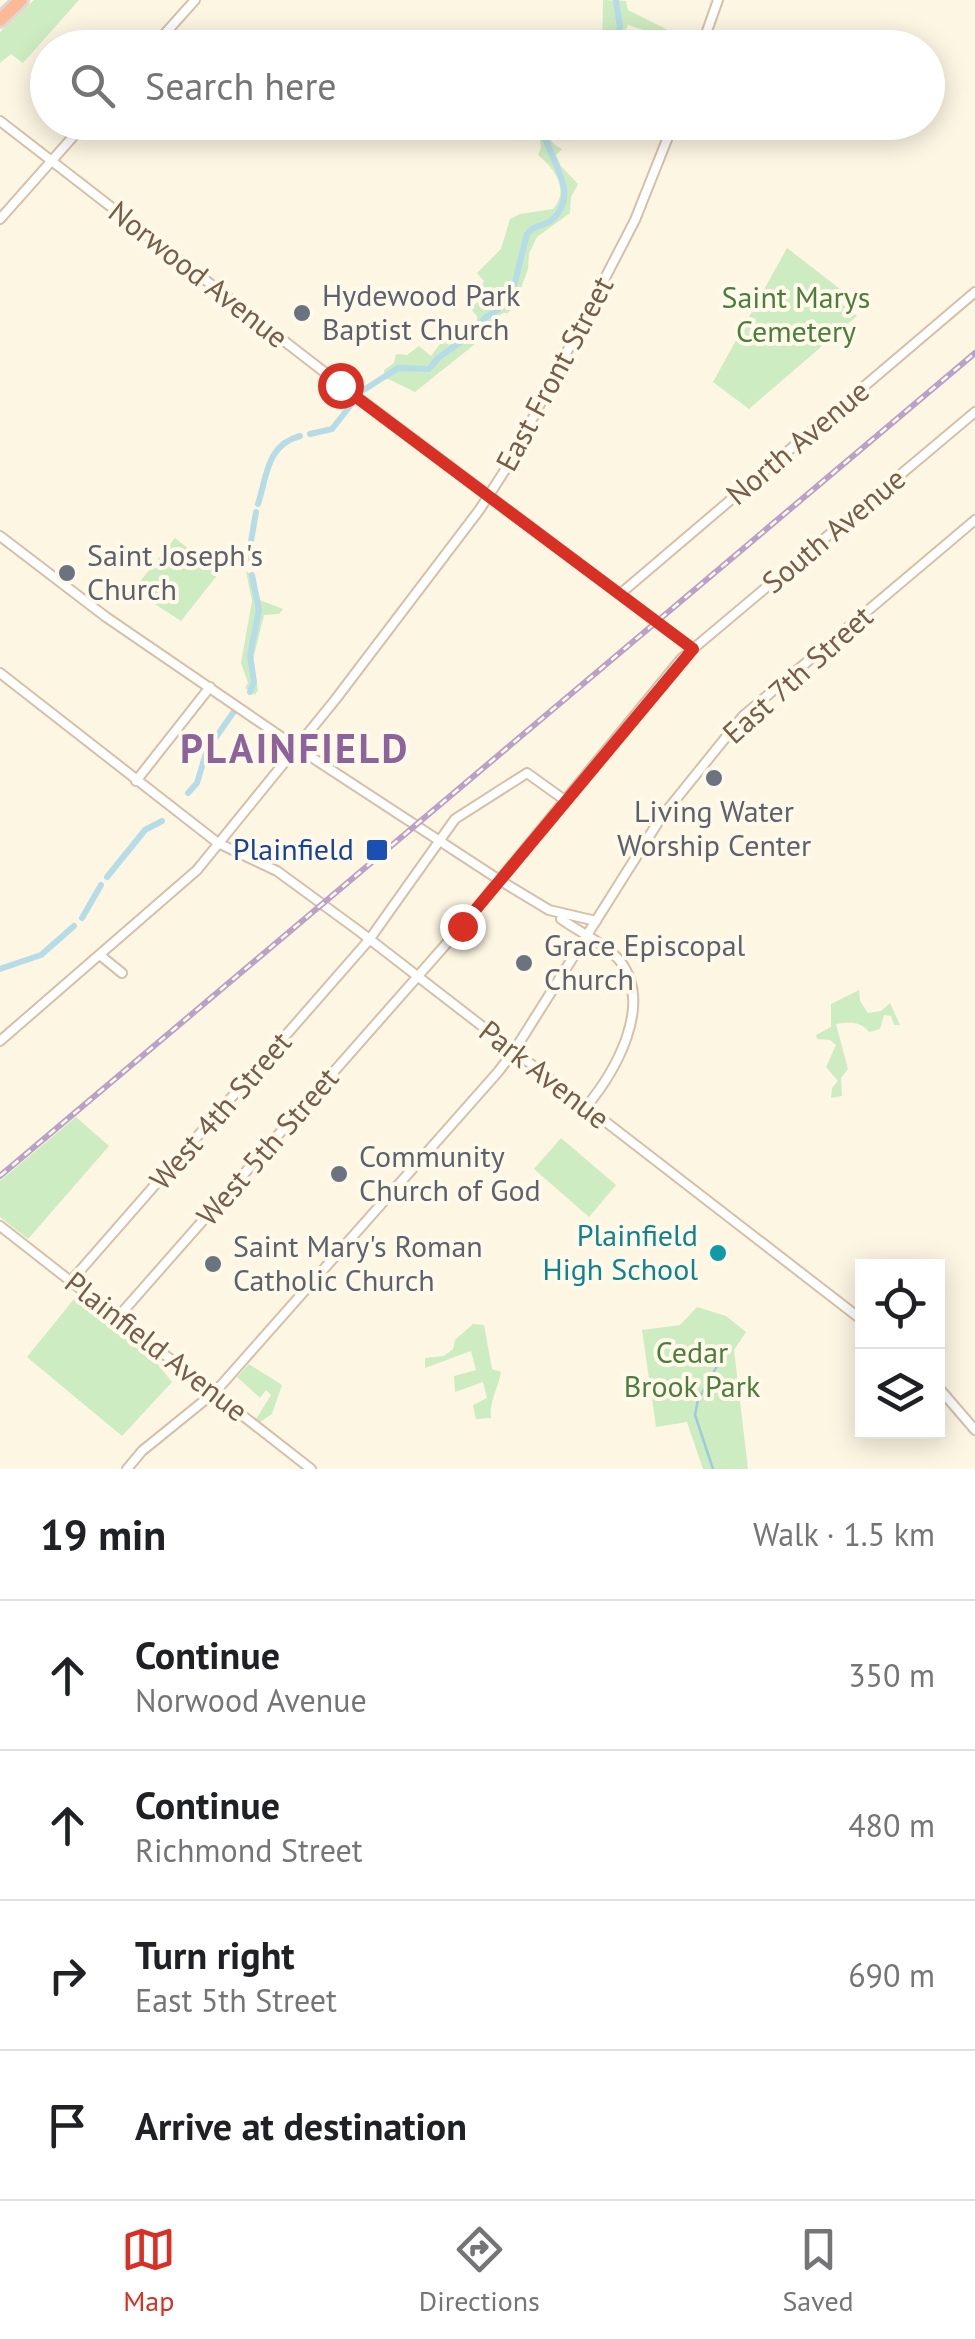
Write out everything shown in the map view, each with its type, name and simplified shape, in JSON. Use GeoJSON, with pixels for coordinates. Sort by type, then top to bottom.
{"type":"FeatureCollection","features":[{"type":"Feature","properties":{"kind":"highway"},"geometry":{"type":"LineString","coordinates":[[0,16],[18,0]]}},
{"type":"Feature","properties":{"kind":"street"},"geometry":{"type":"LineString","coordinates":[[168,30],[195,0]]}},
{"type":"Feature","properties":{"kind":"street"},"geometry":{"type":"LineString","coordinates":[[707,30],[718,0]]}},
{"type":"Feature","properties":{"kind":"street","name":"Norwood Avenue"},"geometry":{"type":"LineString","coordinates":[[0,122],[362,402],[693,649]]}},
{"type":"Feature","properties":{"kind":"street"},"geometry":{"type":"LineString","coordinates":[[0,219],[70,140]]}},
{"type":"Feature","properties":{"kind":"street","name":"East Front Street"},"geometry":{"type":"LineString","coordinates":[[0,1041],[183,886],[296,748],[489,496],[635,220],[667,140]]}},
{"type":"Feature","properties":{"kind":"street","name":"North Avenue"},"geometry":{"type":"LineString","coordinates":[[620,594],[975,292]]}},
{"type":"Feature","properties":{"kind":"street","name":"South Avenue"},"geometry":{"type":"LineString","coordinates":[[566,801],[693,649],[975,412]]}},
{"type":"Feature","properties":{"kind":"street","name":"East 7th Street"},"geometry":{"type":"LineString","coordinates":[[126,1469],[142,1451],[214,1392],[514,1051],[660,819],[743,716],[975,520]]}},
{"type":"Feature","properties":{"kind":"street"},"geometry":{"type":"LineString","coordinates":[[0,536],[106,617],[439,841],[549,910],[596,921]]}},
{"type":"Feature","properties":{"kind":"street","name":"Park Avenue"},"geometry":{"type":"LineString","coordinates":[[0,672],[218,842],[277,871],[418,976],[855,1315]]}},
{"type":"Feature","properties":{"kind":"street"},"geometry":{"type":"LineString","coordinates":[[136,781],[210,687]]}},
{"type":"Feature","properties":{"kind":"street","name":"West 4th Street"},"geometry":{"type":"LineString","coordinates":[[72,1281],[369,940],[464,812],[527,773],[566,801]]}},
{"type":"Feature","properties":{"kind":"street","name":"West 5th Street"},"geometry":{"type":"LineString","coordinates":[[118,1317],[501,881],[566,801]]}},
{"type":"Feature","properties":{"kind":"street"},"geometry":{"type":"LineString","coordinates":[[561,919],[621,963],[632,998],[629,1028],[618,1058],[586,1107]]}},
{"type":"Feature","properties":{"kind":"street"},"geometry":{"type":"LineString","coordinates":[[100,956],[122,973]]}},
{"type":"Feature","properties":{"kind":"street","name":"Plainfield Avenue"},"geometry":{"type":"LineString","coordinates":[[0,1226],[311,1469]]}},
{"type":"Feature","properties":{"kind":"street"},"geometry":{"type":"LineString","coordinates":[[945,1395],[975,1430]]}},
{"type":"Feature","properties":{"kind":"green space"},"geometry":{"type":"Polygon","coordinates":[[[34,0],[79,0],[52,30],[30,30],[30,55],[23,63],[11,54],[0,63],[0,32],[34,0]]]}},
{"type":"Feature","properties":{"kind":"green space"},"geometry":{"type":"Polygon","coordinates":[[[603,0],[626,1],[628,10],[668,30],[644,30],[628,25],[626,30],[602,30],[603,0]]]}},
{"type":"Feature","properties":{"kind":"green space"},"geometry":{"type":"Polygon","coordinates":[[[540,140],[551,140],[562,149],[556,155],[561,166],[578,184],[571,197],[570,213],[537,237],[514,307],[490,323],[475,344],[415,392],[384,377],[384,370],[394,363],[396,354],[407,355],[419,346],[431,356],[443,340],[449,345],[461,331],[477,323],[470,308],[479,301],[486,306],[494,297],[482,286],[484,281],[477,273],[501,249],[510,219],[553,209],[558,202],[558,180],[538,155],[540,140]]]}},
{"type":"Feature","properties":{"kind":"green space","name":"Saint Marys Cemetery"},"geometry":{"type":"Polygon","coordinates":[[[787,248],[840,289],[834,298],[857,316],[749,409],[713,382],[787,248]]]}},
{"type":"Feature","properties":{"kind":"green space"},"geometry":{"type":"Polygon","coordinates":[[[175,538],[219,573],[181,621],[133,590],[175,538]]]}},
{"type":"Feature","properties":{"kind":"green space"},"geometry":{"type":"Polygon","coordinates":[[[246,571],[255,577],[257,599],[283,609],[279,614],[264,615],[253,660],[258,690],[255,695],[245,688],[248,683],[241,663],[252,601],[246,571]]]}},
{"type":"Feature","properties":{"kind":"green space"},"geometry":{"type":"Polygon","coordinates":[[[859,990],[860,1001],[868,1013],[881,1011],[890,1003],[900,1025],[894,1025],[891,1016],[884,1015],[880,1029],[869,1032],[858,1024],[836,1024],[848,1069],[841,1078],[842,1096],[831,1098],[838,1081],[826,1067],[836,1045],[817,1039],[816,1035],[831,1027],[831,1004],[859,990]]]}},
{"type":"Feature","properties":{"kind":"green space"},"geometry":{"type":"Polygon","coordinates":[[[76,1117],[109,1146],[28,1239],[0,1217],[0,1181],[76,1117]]]}},
{"type":"Feature","properties":{"kind":"green space"},"geometry":{"type":"Polygon","coordinates":[[[561,1138],[616,1185],[589,1217],[534,1169],[561,1138]]]}},
{"type":"Feature","properties":{"kind":"green space"},"geometry":{"type":"Polygon","coordinates":[[[78,1294],[151,1356],[172,1382],[122,1436],[27,1357],[78,1294]]]}},
{"type":"Feature","properties":{"kind":"green space","name":"Cedar Brook Park"},"geometry":{"type":"Polygon","coordinates":[[[697,1307],[726,1316],[746,1332],[734,1350],[748,1469],[703,1469],[687,1422],[656,1427],[642,1330],[680,1325],[697,1307]]]}},
{"type":"Feature","properties":{"kind":"green space"},"geometry":{"type":"Polygon","coordinates":[[[473,1324],[484,1325],[492,1369],[501,1372],[491,1418],[476,1419],[473,1405],[487,1398],[483,1382],[455,1392],[454,1376],[476,1370],[471,1351],[425,1368],[425,1358],[444,1356],[473,1324]]]}},
{"type":"Feature","properties":{"kind":"green space"},"geometry":{"type":"Polygon","coordinates":[[[249,1364],[282,1385],[272,1414],[260,1422],[256,1419],[271,1395],[266,1390],[260,1398],[237,1377],[249,1364]]]}},
{"type":"Feature","properties":{"kind":"waterway"},"geometry":{"type":"LineString","coordinates":[[616,0],[619,30]]}},
{"type":"Feature","properties":{"kind":"waterway"},"geometry":{"type":"LineString","coordinates":[[359,393],[398,368],[429,369],[486,317],[510,302],[527,234],[553,219],[564,196],[546,140]]}},
{"type":"Feature","properties":{"kind":"waterway"},"geometry":{"type":"LineString","coordinates":[[310,434],[332,429],[354,401]]}},
{"type":"Feature","properties":{"kind":"waterway"},"geometry":{"type":"LineString","coordinates":[[258,504],[274,454],[300,436]]}},
{"type":"Feature","properties":{"kind":"waterway"},"geometry":{"type":"LineString","coordinates":[[252,565],[250,547],[256,512]]}},
{"type":"Feature","properties":{"kind":"waterway"},"geometry":{"type":"LineString","coordinates":[[250,692],[254,682],[250,655],[259,610],[252,575]]}},
{"type":"Feature","properties":{"kind":"waterway"},"geometry":{"type":"LineString","coordinates":[[188,793],[197,783],[207,750],[235,710]]}},
{"type":"Feature","properties":{"kind":"waterway"},"geometry":{"type":"LineString","coordinates":[[107,877],[145,830],[162,821]]}},
{"type":"Feature","properties":{"kind":"waterway"},"geometry":{"type":"LineString","coordinates":[[82,918],[101,885]]}},
{"type":"Feature","properties":{"kind":"waterway"},"geometry":{"type":"LineString","coordinates":[[0,969],[41,955],[74,926]]}},
{"type":"Feature","properties":{"kind":"waterway"},"geometry":{"type":"LineString","coordinates":[[713,1469],[695,1415],[698,1400],[726,1350]]}},
{"type":"Feature","properties":{"kind":"railway"},"geometry":{"type":"LineString","coordinates":[[0,1176],[975,353]]}},
{"type":"Feature","properties":{"kind":"place","name":"Hydewood Park Baptist Church"},"geometry":{"type":"Point","coordinates":[302,313]}},
{"type":"Feature","properties":{"kind":"place","name":"Saint Joseph's Church"},"geometry":{"type":"Point","coordinates":[67,573]}},
{"type":"Feature","properties":{"kind":"place","name":"Living Water Worship Center"},"geometry":{"type":"Point","coordinates":[714,778]}},
{"type":"Feature","properties":{"kind":"place","name":"Plainfield"},"geometry":{"type":"Point","coordinates":[377,850]}},
{"type":"Feature","properties":{"kind":"place","name":"Grace Episcopal Church"},"geometry":{"type":"Point","coordinates":[524,963]}},
{"type":"Feature","properties":{"kind":"place","name":"Community Church of God"},"geometry":{"type":"Point","coordinates":[339,1174]}},
{"type":"Feature","properties":{"kind":"place","name":"Plainfield High School"},"geometry":{"type":"Point","coordinates":[718,1253]}},
{"type":"Feature","properties":{"kind":"place","name":"Saint Mary's Roman Catholic Church"},"geometry":{"type":"Point","coordinates":[213,1264]}},
{"type":"Feature","properties":{"kind":"district","name":"PLAINFIELD"},"geometry":{"type":"Point","coordinates":[295,749]}},
{"type":"Feature","properties":{"kind":"route"},"geometry":{"type":"LineString","coordinates":[[340,385],[693,649],[462,926]]}}]}
